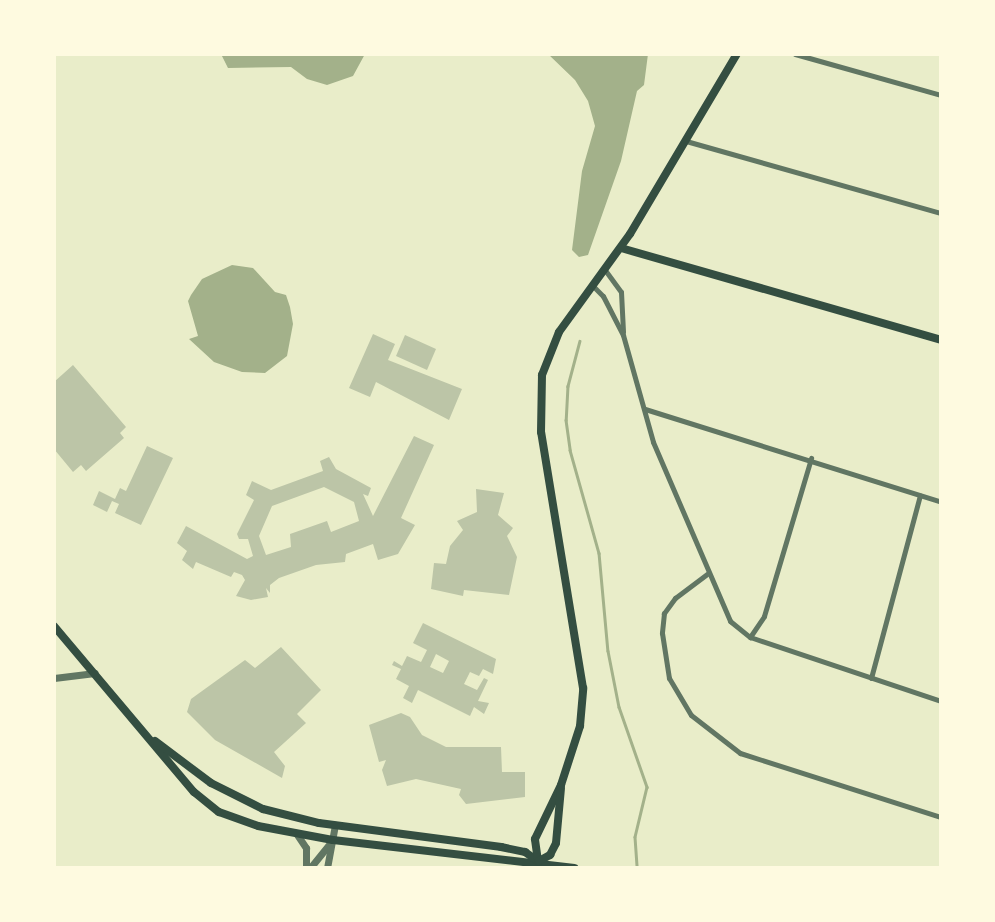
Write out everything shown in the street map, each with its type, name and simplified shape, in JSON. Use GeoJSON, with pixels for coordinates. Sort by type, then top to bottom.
{"type":"FeatureCollection","features":[{"type":"Feature","properties":{"kind":"main road"},"geometry":{"type":"LineString","coordinates":[[538,861],[535,839],[561,785],[580,726],[583,688],[539,398],[552,345],[621,248],[737,54]]}},
{"type":"Feature","properties":{"kind":"main road"},"geometry":{"type":"LineString","coordinates":[[621,248],[941,340]]}},
{"type":"Feature","properties":{"kind":"main road"},"geometry":{"type":"LineString","coordinates":[[54,626],[205,802],[235,819],[333,840],[519,863],[538,861],[574,868]]}},
{"type":"Feature","properties":{"kind":"main road"},"geometry":{"type":"LineString","coordinates":[[135,722],[175,759],[235,797],[284,815],[335,825],[501,847],[525,852],[538,861]]}},
{"type":"Feature","properties":{"kind":"main road"},"geometry":{"type":"LineString","coordinates":[[538,861],[550,855],[556,843],[561,785]]}},
{"type":"Feature","properties":{"kind":"street"},"geometry":{"type":"LineString","coordinates":[[795,54],[941,95]]}},
{"type":"Feature","properties":{"kind":"street"},"geometry":{"type":"LineString","coordinates":[[686,141],[941,213]]}},
{"type":"Feature","properties":{"kind":"street"},"geometry":{"type":"LineString","coordinates":[[605,270],[621,292],[623,335]]}},
{"type":"Feature","properties":{"kind":"street"},"geometry":{"type":"LineString","coordinates":[[593,286],[603,296],[623,335],[645,409],[706,574],[730,621],[750,637],[941,701]]}},
{"type":"Feature","properties":{"kind":"street"},"geometry":{"type":"LineString","coordinates":[[645,409],[811,458],[941,502]]}},
{"type":"Feature","properties":{"kind":"street"},"geometry":{"type":"LineString","coordinates":[[750,637],[764,616],[811,458]]}},
{"type":"Feature","properties":{"kind":"street"},"geometry":{"type":"LineString","coordinates":[[871,678],[920,495]]}},
{"type":"Feature","properties":{"kind":"street"},"geometry":{"type":"LineString","coordinates":[[706,574],[675,598],[664,613],[662,633],[669,678],[691,715],[740,753],[941,817]]}},
{"type":"Feature","properties":{"kind":"street"},"geometry":{"type":"LineString","coordinates":[[54,678],[95,673]]}},
{"type":"Feature","properties":{"kind":"street"},"geometry":{"type":"LineString","coordinates":[[327,868],[335,825]]}},
{"type":"Feature","properties":{"kind":"street"},"geometry":{"type":"LineString","coordinates":[[296,833],[306,848],[308,868]]}},
{"type":"Feature","properties":{"kind":"street"},"geometry":{"type":"LineString","coordinates":[[308,868],[333,840]]}},
{"type":"Feature","properties":{"kind":"shaded area"},"geometry":{"type":"Polygon","coordinates":[[[221,54],[365,54],[353,76],[327,85],[307,79],[291,67],[228,68],[221,54]]]}},
{"type":"Feature","properties":{"kind":"shaded area"},"geometry":{"type":"Polygon","coordinates":[[[548,54],[648,54],[644,85],[637,91],[621,161],[588,255],[579,257],[572,250],[582,171],[595,126],[588,101],[575,80],[548,54]]]}},
{"type":"Feature","properties":{"kind":"shaded area"},"geometry":{"type":"Polygon","coordinates":[[[232,265],[253,268],[275,292],[286,295],[290,307],[293,324],[287,356],[265,373],[242,372],[214,362],[189,339],[198,336],[188,301],[191,295],[202,279],[232,265]]]}},
{"type":"Feature","properties":{"kind":"building"},"geometry":{"type":"Polygon","coordinates":[[[373,334],[395,344],[388,360],[462,389],[449,420],[376,382],[370,397],[349,388],[373,334]]]}},
{"type":"Feature","properties":{"kind":"building"},"geometry":{"type":"Polygon","coordinates":[[[405,335],[436,349],[427,370],[396,356],[405,335]]]}},
{"type":"Feature","properties":{"kind":"building"},"geometry":{"type":"Polygon","coordinates":[[[73,365],[126,427],[120,433],[124,438],[86,471],[81,465],[73,472],[54,449],[54,382],[73,365]]]}},
{"type":"Feature","properties":{"kind":"building"},"geometry":{"type":"Polygon","coordinates":[[[414,436],[434,445],[401,518],[415,525],[398,554],[378,560],[373,544],[346,554],[345,562],[316,565],[279,578],[270,585],[270,593],[266,588],[268,597],[251,600],[236,596],[245,580],[242,575],[234,572],[231,577],[196,562],[193,569],[182,560],[187,551],[177,543],[186,526],[247,559],[253,556],[248,539],[239,539],[237,534],[254,500],[246,495],[252,481],[271,490],[323,471],[320,461],[329,457],[336,469],[371,488],[368,496],[363,494],[373,516],[414,436]],[[324,487],[272,506],[259,536],[266,555],[291,547],[290,534],[327,521],[331,532],[359,521],[354,502],[324,487]]]}},
{"type":"Feature","properties":{"kind":"building"},"geometry":{"type":"Polygon","coordinates":[[[147,446],[173,458],[141,525],[115,513],[119,504],[112,501],[107,512],[93,505],[99,491],[115,499],[120,488],[126,491],[147,446]]]}},
{"type":"Feature","properties":{"kind":"building"},"geometry":{"type":"Polygon","coordinates":[[[476,489],[504,493],[498,515],[513,528],[507,536],[517,557],[509,595],[464,590],[463,596],[431,589],[434,563],[446,564],[450,546],[463,530],[457,521],[477,512],[476,489]]]}},
{"type":"Feature","properties":{"kind":"building"},"geometry":{"type":"Polygon","coordinates":[[[423,623],[496,659],[493,674],[483,669],[479,676],[470,672],[464,684],[477,690],[484,678],[488,680],[478,701],[489,703],[484,714],[474,707],[470,716],[418,690],[412,703],[403,698],[409,686],[396,679],[401,669],[392,665],[394,661],[402,666],[407,656],[421,662],[427,650],[413,643],[423,623]],[[436,654],[430,667],[443,673],[449,661],[436,654]]]}},
{"type":"Feature","properties":{"kind":"building"},"geometry":{"type":"Polygon","coordinates":[[[281,647],[321,690],[297,714],[306,723],[274,752],[285,766],[282,778],[215,740],[187,712],[191,699],[245,660],[255,668],[281,647]]]}},
{"type":"Feature","properties":{"kind":"building"},"geometry":{"type":"Polygon","coordinates":[[[401,713],[410,717],[422,735],[446,747],[501,747],[502,772],[525,772],[525,797],[466,804],[459,795],[461,789],[416,779],[387,786],[382,770],[386,760],[379,762],[369,725],[401,713]]]}},
{"type":"Feature","properties":{"kind":"waterway"},"geometry":{"type":"LineString","coordinates":[[580,341],[568,386],[566,420],[570,450],[599,553],[608,651],[619,707],[647,787],[635,837],[637,868]]}}]}
